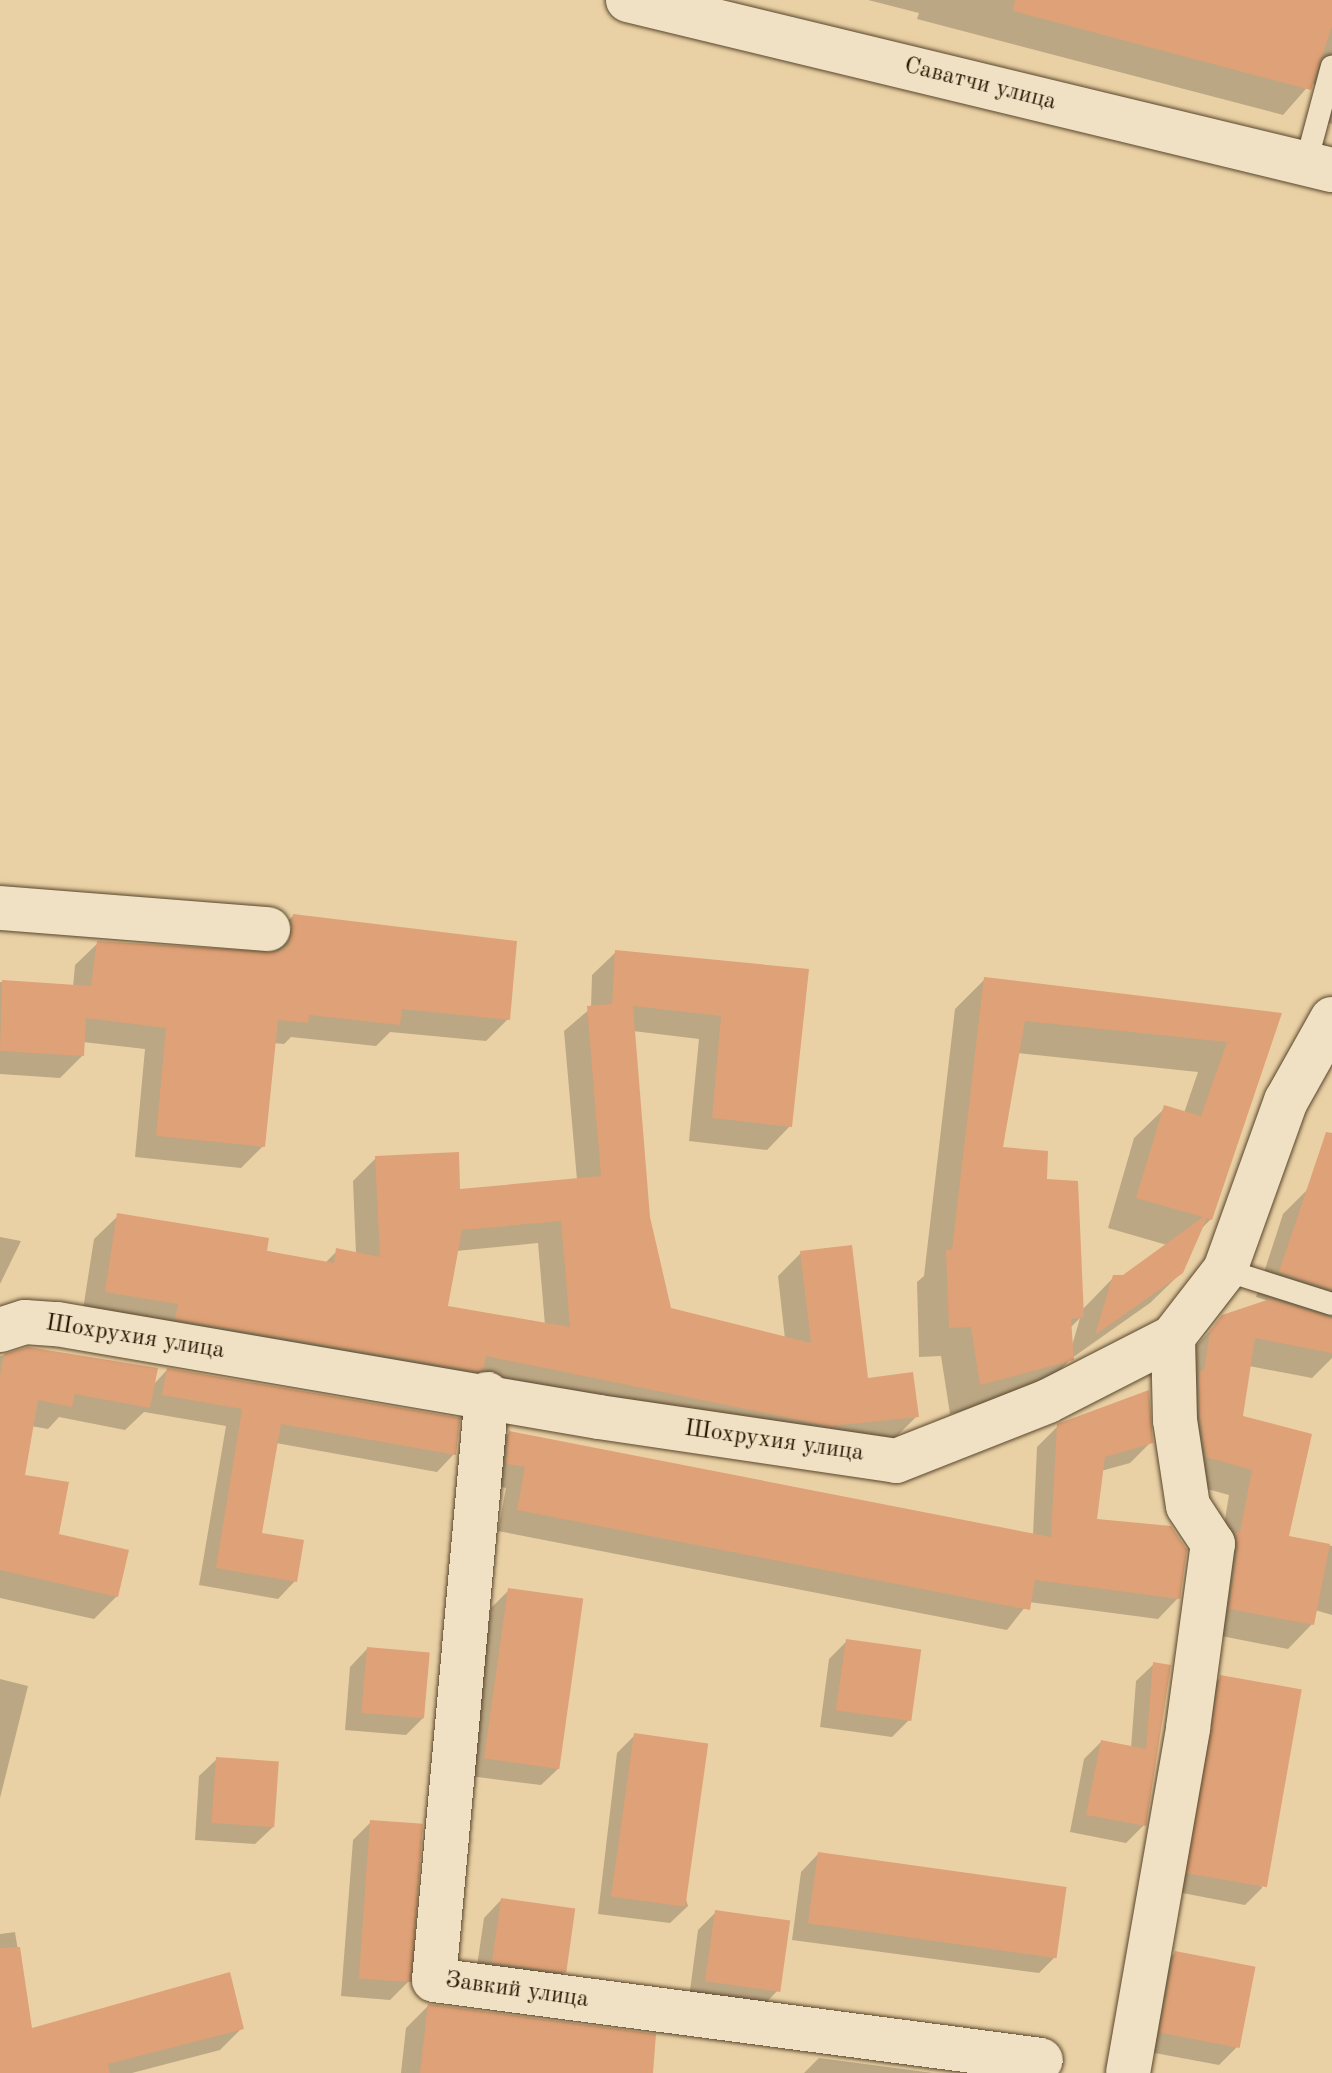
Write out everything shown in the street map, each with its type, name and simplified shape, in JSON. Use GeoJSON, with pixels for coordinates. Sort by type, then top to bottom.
{"type":"FeatureCollection","features":[{"type":"Feature","properties":{"kind":"street","name":"Саватчи улица"},"geometry":{"type":"LineString","coordinates":[[628,0],[1319,166]]}},
{"type":"Feature","properties":{"kind":"street"},"geometry":{"type":"LineString","coordinates":[[0,908],[268,929]]}},
{"type":"Feature","properties":{"kind":"street","name":"Шохрухия улица"},"geometry":{"type":"LineString","coordinates":[[0,1330],[25,1322],[57,1324],[487,1394],[599,1417],[896,1461],[1048,1401],[1173,1337],[1225,1270],[1286,1101],[1332,1019]]}},
{"type":"Feature","properties":{"kind":"street"},"geometry":{"type":"LineString","coordinates":[[1128,2073],[1188,1728],[1213,1544],[1188,1506],[1175,1420],[1173,1337]]}},
{"type":"Feature","properties":{"kind":"street","name":"Завкий улица"},"geometry":{"type":"LineString","coordinates":[[487,1394],[434,1980],[1041,2060]]}},
{"type":"Feature","properties":{"kind":"lane"},"geometry":{"type":"LineString","coordinates":[[1319,166],[1332,66]]}},
{"type":"Feature","properties":{"kind":"lane"},"geometry":{"type":"LineString","coordinates":[[1225,1270],[1332,1304]]}},
{"type":"Feature","properties":{"kind":"building"},"geometry":{"type":"Polygon","coordinates":[[[1015,0],[1332,0],[1332,26],[1311,90],[1013,11],[1015,0]]]}},
{"type":"Feature","properties":{"kind":"building"},"geometry":{"type":"Polygon","coordinates":[[[293,914],[517,941],[510,1020],[402,1009],[400,1025],[309,1015],[308,1023],[278,1020],[265,1147],[156,1136],[166,1028],[86,1018],[84,1056],[0,1051],[2,980],[91,986],[97,941],[278,952],[289,945],[293,914]]]}},
{"type":"Feature","properties":{"kind":"building"},"geometry":{"type":"Polygon","coordinates":[[[615,950],[809,969],[792,1127],[712,1118],[721,1016],[633,1006],[650,1217],[671,1308],[811,1343],[800,1251],[852,1245],[868,1378],[913,1372],[919,1417],[829,1426],[486,1356],[483,1370],[478,1371],[175,1319],[178,1304],[105,1292],[117,1213],[269,1238],[267,1251],[334,1263],[336,1248],[380,1257],[375,1156],[459,1152],[460,1189],[601,1176],[587,1006],[612,1004],[615,950]],[[561,1221],[462,1230],[448,1306],[570,1327],[561,1221]]]}},
{"type":"Feature","properties":{"kind":"building"},"geometry":{"type":"Polygon","coordinates":[[[984,977],[1282,1013],[1212,1220],[1207,1218],[1183,1273],[1095,1335],[1113,1275],[1123,1275],[1203,1217],[1136,1198],[1164,1105],[1201,1116],[1227,1042],[1025,1021],[1003,1147],[1048,1151],[1047,1179],[1078,1181],[1084,1317],[1071,1319],[1074,1360],[980,1385],[971,1327],[949,1328],[946,1250],[952,1250],[984,977]]]}},
{"type":"Feature","properties":{"kind":"building"},"geometry":{"type":"Polygon","coordinates":[[[1326,1132],[1332,1133],[1332,1289],[1279,1272],[1326,1132]]]}},
{"type":"Feature","properties":{"kind":"building"},"geometry":{"type":"Polygon","coordinates":[[[1270,1299],[1332,1318],[1332,1353],[1255,1338],[1243,1416],[1312,1434],[1289,1536],[1330,1544],[1314,1625],[1229,1609],[1238,1547],[1235,1532],[1240,1533],[1252,1470],[1206,1457],[1200,1418],[1199,1372],[1204,1370],[1210,1331],[1222,1315],[1270,1299]]]}},
{"type":"Feature","properties":{"kind":"building"},"geometry":{"type":"Polygon","coordinates":[[[28,1347],[158,1368],[150,1408],[75,1394],[72,1407],[38,1400],[25,1475],[69,1482],[59,1534],[129,1550],[118,1597],[0,1570],[0,1376],[4,1354],[28,1347]]]}},
{"type":"Feature","properties":{"kind":"building"},"geometry":{"type":"Polygon","coordinates":[[[167,1368],[460,1418],[456,1455],[281,1424],[262,1533],[304,1540],[297,1582],[216,1568],[242,1409],[162,1395],[167,1368]]]}},
{"type":"Feature","properties":{"kind":"building"},"geometry":{"type":"Polygon","coordinates":[[[1149,1390],[1153,1443],[1105,1457],[1097,1519],[1171,1526],[1187,1550],[1180,1599],[1035,1580],[1030,1610],[517,1510],[525,1467],[506,1464],[509,1431],[1051,1537],[1057,1424],[1149,1390]]]}},
{"type":"Feature","properties":{"kind":"building"},"geometry":{"type":"Polygon","coordinates":[[[508,1588],[583,1599],[559,1769],[484,1758],[508,1588]]]}},
{"type":"Feature","properties":{"kind":"building"},"geometry":{"type":"Polygon","coordinates":[[[846,1639],[921,1650],[911,1721],[836,1710],[846,1639]]]}},
{"type":"Feature","properties":{"kind":"building"},"geometry":{"type":"Polygon","coordinates":[[[367,1647],[430,1652],[424,1718],[361,1713],[367,1647]]]}},
{"type":"Feature","properties":{"kind":"building"},"geometry":{"type":"Polygon","coordinates":[[[1153,1662],[1171,1665],[1146,1826],[1086,1815],[1101,1740],[1146,1749],[1153,1662]]]}},
{"type":"Feature","properties":{"kind":"building"},"geometry":{"type":"Polygon","coordinates":[[[1220,1675],[1302,1689],[1267,1887],[1185,1873],[1220,1675]]]}},
{"type":"Feature","properties":{"kind":"building"},"geometry":{"type":"Polygon","coordinates":[[[634,1733],[708,1743],[685,1907],[611,1896],[634,1733]]]}},
{"type":"Feature","properties":{"kind":"building"},"geometry":{"type":"Polygon","coordinates":[[[216,1757],[279,1761],[274,1827],[211,1823],[216,1757]]]}},
{"type":"Feature","properties":{"kind":"building"},"geometry":{"type":"Polygon","coordinates":[[[370,1820],[423,1824],[412,1982],[359,1979],[370,1820]]]}},
{"type":"Feature","properties":{"kind":"building"},"geometry":{"type":"Polygon","coordinates":[[[818,1852],[1067,1887],[1057,1958],[808,1923],[818,1852]]]}},
{"type":"Feature","properties":{"kind":"building"},"geometry":{"type":"Polygon","coordinates":[[[501,1898],[575,1908],[566,1973],[492,1962],[501,1898]]]}},
{"type":"Feature","properties":{"kind":"building"},"geometry":{"type":"Polygon","coordinates":[[[715,1910],[790,1921],[780,1992],[705,1981],[715,1910]]]}},
{"type":"Feature","properties":{"kind":"building"},"geometry":{"type":"Polygon","coordinates":[[[20,1947],[32,2028],[230,1972],[244,2029],[108,2064],[110,2073],[0,2073],[0,1948],[20,1947]]]}},
{"type":"Feature","properties":{"kind":"building"},"geometry":{"type":"Polygon","coordinates":[[[1175,1951],[1255,1967],[1240,2048],[1159,2032],[1175,1951]]]}},
{"type":"Feature","properties":{"kind":"building"},"geometry":{"type":"Polygon","coordinates":[[[428,2004],[656,2034],[653,2073],[420,2073],[428,2004]]]}}]}
